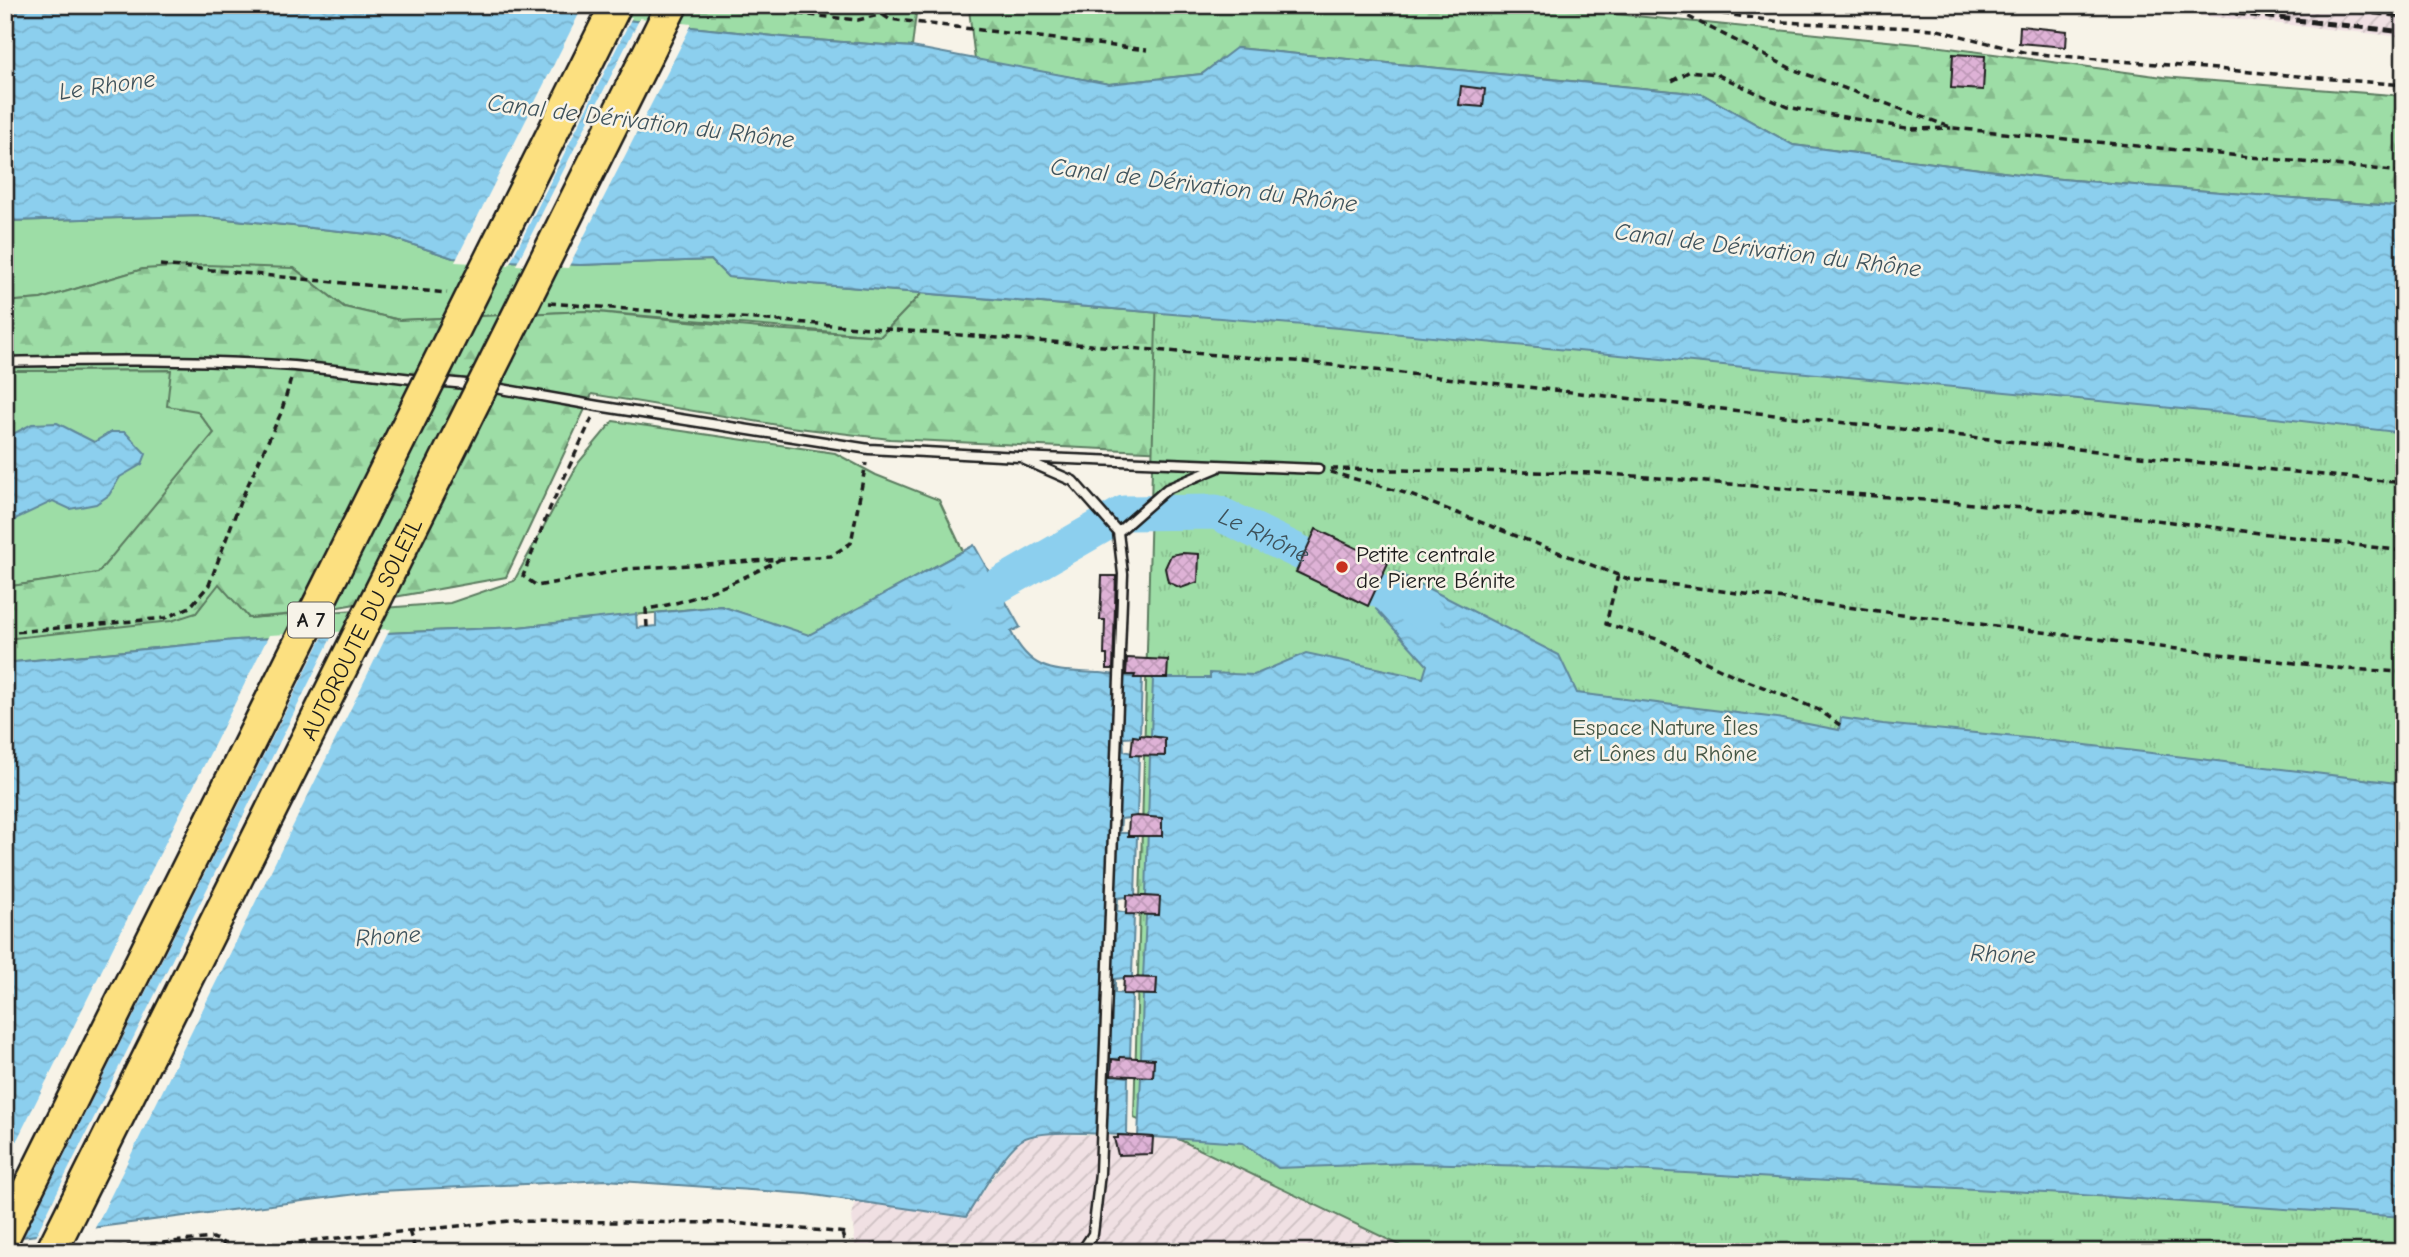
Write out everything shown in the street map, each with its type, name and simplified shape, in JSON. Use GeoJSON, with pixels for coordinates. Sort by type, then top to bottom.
{"type":"FeatureCollection","features":[{"type":"Feature","properties":{"kind":"highway","name":"A 7"},"geometry":{"type":"LineString","coordinates":[[5,1235],[616,5]]}},
{"type":"Feature","properties":{"kind":"highway","name":"AUTOROUTE DU SOLEIL"},"geometry":{"type":"LineString","coordinates":[[59,1249],[671,5]]}},
{"type":"Feature","properties":{"kind":"lane"},"geometry":{"type":"LineString","coordinates":[[5,362],[186,362],[294,366],[511,389],[598,406],[869,449],[1318,469]]}},
{"type":"Feature","properties":{"kind":"lane"},"geometry":{"type":"LineString","coordinates":[[1019,457],[1073,481],[1118,532],[1123,575],[1100,1173],[1093,1234],[1081,1252]]}},
{"type":"Feature","properties":{"kind":"lane"},"geometry":{"type":"LineString","coordinates":[[1118,532],[1167,489],[1222,466]]}},
{"type":"Feature","properties":{"kind":"path"},"geometry":{"type":"LineString","coordinates":[[714,5],[858,20],[921,5]]}},
{"type":"Feature","properties":{"kind":"path"},"geometry":{"type":"LineString","coordinates":[[1665,6],[1781,22],[1934,29],[2027,52],[2404,85]]}},
{"type":"Feature","properties":{"kind":"path"},"geometry":{"type":"LineString","coordinates":[[1665,6],[1793,69],[1953,128]]}},
{"type":"Feature","properties":{"kind":"path"},"geometry":{"type":"LineString","coordinates":[[883,15],[889,19],[1147,50]]}},
{"type":"Feature","properties":{"kind":"path"},"geometry":{"type":"LineString","coordinates":[[1672,81],[1690,71],[1716,74],[1787,107],[1912,129],[1953,128],[2404,172]]}},
{"type":"Feature","properties":{"kind":"path"},"geometry":{"type":"LineString","coordinates":[[160,265],[458,294]]}},
{"type":"Feature","properties":{"kind":"path"},"geometry":{"type":"LineString","coordinates":[[540,302],[1295,361],[2404,483]]}},
{"type":"Feature","properties":{"kind":"path"},"geometry":{"type":"LineString","coordinates":[[5,633],[165,618],[190,607],[209,585],[240,502],[281,413],[294,366]]}},
{"type":"Feature","properties":{"kind":"path"},"geometry":{"type":"LineString","coordinates":[[598,406],[550,508],[523,576],[537,586],[627,569],[831,556],[851,543],[869,449]]}},
{"type":"Feature","properties":{"kind":"path"},"geometry":{"type":"LineString","coordinates":[[1318,469],[1597,473],[2132,517],[2404,551]]}},
{"type":"Feature","properties":{"kind":"path"},"geometry":{"type":"LineString","coordinates":[[1318,469],[1405,493],[1628,579],[2152,646],[2346,669],[2404,671]]}},
{"type":"Feature","properties":{"kind":"path"},"geometry":{"type":"LineString","coordinates":[[647,627],[646,609],[730,585],[783,558]]}},
{"type":"Feature","properties":{"kind":"path"},"geometry":{"type":"LineString","coordinates":[[1618,575],[1606,624],[1657,639],[1731,674],[1819,710],[1840,725]]}},
{"type":"Feature","properties":{"kind":"path"},"geometry":{"type":"LineString","coordinates":[[59,1249],[213,1238],[221,1241],[227,1251],[509,1221],[732,1223],[845,1233],[847,1252]]}},
{"type":"Feature","properties":{"kind":"path"},"geometry":{"type":"LineString","coordinates":[[410,1231],[416,1252]]}},
{"type":"Feature","properties":{"kind":"path"},"geometry":{"type":"LineString","coordinates":[[598,1252],[622,1252]]}},
{"type":"Feature","properties":{"kind":"shaded area"},"geometry":{"type":"Polygon","coordinates":[[[2100,5],[2404,5],[2404,37],[2224,18],[2100,5]]]}},
{"type":"Feature","properties":{"kind":"shaded area"},"geometry":{"type":"Polygon","coordinates":[[[1047,1133],[1243,1143],[1278,1168],[1413,1252],[856,1252],[852,1216],[855,1201],[966,1217],[1021,1140],[1047,1133]]]}},
{"type":"Feature","properties":{"kind":"green space"},"geometry":{"type":"Polygon","coordinates":[[[487,5],[917,5],[912,47],[801,39],[487,5]]]}},
{"type":"Feature","properties":{"kind":"green space"},"geometry":{"type":"Polygon","coordinates":[[[992,5],[1526,5],[1927,45],[2163,77],[2404,96],[2404,207],[2049,178],[1793,145],[1702,94],[1237,48],[1202,74],[1109,84],[975,60],[969,9],[992,5]]]}},
{"type":"Feature","properties":{"kind":"green space","name":"Espace Nature Îles et Lônes du Rhône"},"geometry":{"type":"Polygon","coordinates":[[[1160,180],[2404,297],[2404,1252],[1414,1252],[1134,1118],[1160,180]]]}},
{"type":"Feature","properties":{"kind":"green space"},"geometry":{"type":"Polygon","coordinates":[[[199,216],[387,236],[453,258],[580,265],[711,260],[728,277],[922,293],[881,336],[586,311],[400,320],[344,307],[294,268],[143,269],[41,299],[5,302],[5,221],[199,216]]]}},
{"type":"Feature","properties":{"kind":"green space"},"geometry":{"type":"Polygon","coordinates":[[[205,265],[294,268],[344,307],[400,320],[586,311],[770,329],[881,336],[922,293],[1339,328],[1320,459],[890,439],[790,427],[592,394],[506,577],[305,613],[249,618],[219,584],[196,613],[171,621],[5,639],[5,587],[98,573],[214,433],[197,411],[167,406],[171,370],[5,371],[5,302],[41,299],[143,269],[205,265]]]}},
{"type":"Feature","properties":{"kind":"green space"},"geometry":{"type":"Polygon","coordinates":[[[172,370],[214,433],[194,461],[98,573],[5,587],[5,371],[172,370]]]}},
{"type":"Feature","properties":{"kind":"green space"},"geometry":{"type":"Polygon","coordinates":[[[613,421],[835,453],[876,475],[939,500],[963,551],[809,636],[721,606],[518,627],[236,640],[5,663],[5,639],[196,613],[219,583],[249,618],[450,603],[514,581],[579,462],[613,421]]]}},
{"type":"Feature","properties":{"kind":"water"},"geometry":{"type":"Polygon","coordinates":[[[5,5],[487,5],[801,39],[912,47],[1109,84],[1202,74],[1236,48],[1702,94],[1793,145],[2049,178],[2404,207],[2404,433],[2275,418],[1339,328],[728,277],[711,260],[580,265],[453,258],[387,236],[199,216],[5,221],[5,5]]]}},
{"type":"Feature","properties":{"kind":"water"},"geometry":{"type":"Polygon","coordinates":[[[57,423],[94,442],[111,432],[125,432],[146,454],[142,464],[120,477],[109,495],[96,504],[70,509],[53,501],[17,518],[5,530],[5,438],[32,424],[57,423]]]}},
{"type":"Feature","properties":{"kind":"water","name":"Rhone"},"geometry":{"type":"Polygon","coordinates":[[[974,545],[1020,627],[1011,632],[1028,656],[1037,663],[1058,670],[1142,677],[1140,737],[1123,738],[1124,751],[1139,755],[1137,817],[1121,819],[1120,833],[1137,836],[1135,896],[1118,898],[1117,911],[1134,914],[1132,977],[1115,979],[1115,993],[1132,994],[1130,1058],[1112,1059],[1120,1076],[1128,1077],[1127,1135],[1055,1133],[1041,1134],[1020,1141],[998,1166],[966,1217],[807,1194],[606,1180],[380,1191],[5,1239],[5,663],[236,640],[518,627],[636,614],[637,628],[656,626],[656,613],[721,606],[809,635],[974,545]]]}},
{"type":"Feature","properties":{"kind":"water","name":"Rhone"},"geometry":{"type":"Polygon","coordinates":[[[1396,572],[1559,655],[1577,693],[1777,718],[1839,730],[1841,718],[2404,784],[2404,1217],[2081,1195],[1578,1167],[1411,1163],[1278,1168],[1243,1143],[1138,1136],[1141,1077],[1153,1077],[1154,1059],[1141,1058],[1143,995],[1156,995],[1157,978],[1143,978],[1146,915],[1159,915],[1159,898],[1146,896],[1150,755],[1165,755],[1165,738],[1151,736],[1153,678],[1210,678],[1210,673],[1254,675],[1306,653],[1423,678],[1427,665],[1376,609],[1396,572]]]}},
{"type":"Feature","properties":{"kind":"pier"},"geometry":{"type":"Polygon","coordinates":[[[580,12],[632,17],[509,265],[455,262],[580,12]]]}},
{"type":"Feature","properties":{"kind":"pier"},"geometry":{"type":"Polygon","coordinates":[[[640,18],[692,24],[568,268],[516,265],[640,18]]]}},
{"type":"Feature","properties":{"kind":"pier"},"geometry":{"type":"Polygon","coordinates":[[[390,629],[93,1232],[34,1239],[334,632],[390,629]]]}},
{"type":"Feature","properties":{"kind":"pier"},"geometry":{"type":"Polygon","coordinates":[[[325,632],[22,1240],[5,1242],[5,1164],[269,635],[325,632]]]}},
{"type":"Feature","properties":{"kind":"building"},"geometry":{"type":"Polygon","coordinates":[[[2020,26],[2067,31],[2066,47],[2019,43],[2020,26]]]}},
{"type":"Feature","properties":{"kind":"building"},"geometry":{"type":"Polygon","coordinates":[[[1953,54],[1985,56],[1983,90],[1951,88],[1953,54]]]}},
{"type":"Feature","properties":{"kind":"building"},"geometry":{"type":"Polygon","coordinates":[[[1461,86],[1485,89],[1483,107],[1459,105],[1461,86]]]}},
{"type":"Feature","properties":{"kind":"building","name":"Petite centrale de Pierre Bénite"},"geometry":{"type":"Polygon","coordinates":[[[1316,529],[1388,563],[1368,606],[1296,572],[1316,529]]]}},
{"type":"Feature","properties":{"kind":"building"},"geometry":{"type":"Polygon","coordinates":[[[1199,554],[1198,582],[1181,588],[1168,582],[1165,568],[1171,555],[1199,554]]]}},
{"type":"Feature","properties":{"kind":"building"},"geometry":{"type":"Polygon","coordinates":[[[1102,576],[1116,576],[1113,669],[1107,669],[1107,655],[1104,655],[1105,620],[1100,620],[1102,576]]]}},
{"type":"Feature","properties":{"kind":"building"},"geometry":{"type":"Polygon","coordinates":[[[1127,658],[1168,660],[1167,678],[1134,678],[1135,675],[1126,675],[1127,658]]]}},
{"type":"Feature","properties":{"kind":"building"},"geometry":{"type":"Polygon","coordinates":[[[1133,736],[1165,738],[1165,756],[1131,755],[1133,736]]]}},
{"type":"Feature","properties":{"kind":"building"},"geometry":{"type":"Polygon","coordinates":[[[1129,817],[1162,818],[1162,836],[1128,836],[1129,817]]]}},
{"type":"Feature","properties":{"kind":"building"},"geometry":{"type":"Polygon","coordinates":[[[1127,895],[1160,897],[1159,915],[1126,914],[1127,895]]]}},
{"type":"Feature","properties":{"kind":"building"},"geometry":{"type":"Polygon","coordinates":[[[1124,977],[1157,978],[1156,995],[1123,994],[1124,977]]]}},
{"type":"Feature","properties":{"kind":"building"},"geometry":{"type":"Polygon","coordinates":[[[1120,1057],[1154,1059],[1153,1077],[1111,1075],[1112,1059],[1120,1060],[1120,1057]]]}},
{"type":"Feature","properties":{"kind":"building"},"geometry":{"type":"Polygon","coordinates":[[[1118,1135],[1153,1137],[1152,1154],[1118,1155],[1114,1138],[1118,1138],[1118,1135]]]}},
{"type":"Feature","properties":{"kind":"waterway","name":"Le Rhône"},"geometry":{"type":"LineString","coordinates":[[964,616],[975,599],[1124,513],[1216,512],[1426,613]]}},
{"type":"Feature","properties":{"kind":"railway"},"geometry":{"type":"LineString","coordinates":[[2161,5],[2404,32]]}},
{"type":"Feature","properties":{"kind":"railway"},"geometry":{"type":"LineString","coordinates":[[2299,5],[2404,16]]}},
{"type":"Feature","properties":{"kind":"place","name":"Petite centrale de Pierre Bénite"},"geometry":{"type":"Point","coordinates":[1342,567]}},
{"type":"Feature","properties":{"kind":"water label","name":"Le Rhone"},"geometry":{"type":"Point","coordinates":[107,85]}},
{"type":"Feature","properties":{"kind":"water label","name":"Canal de Dérivation du Rhône"},"geometry":{"type":"Point","coordinates":[641,121]}},
{"type":"Feature","properties":{"kind":"water label","name":"Canal de Dérivation du Rhône"},"geometry":{"type":"Point","coordinates":[1204,185]}},
{"type":"Feature","properties":{"kind":"water label","name":"Canal de Dérivation du Rhône"},"geometry":{"type":"Point","coordinates":[1768,250]}}]}
